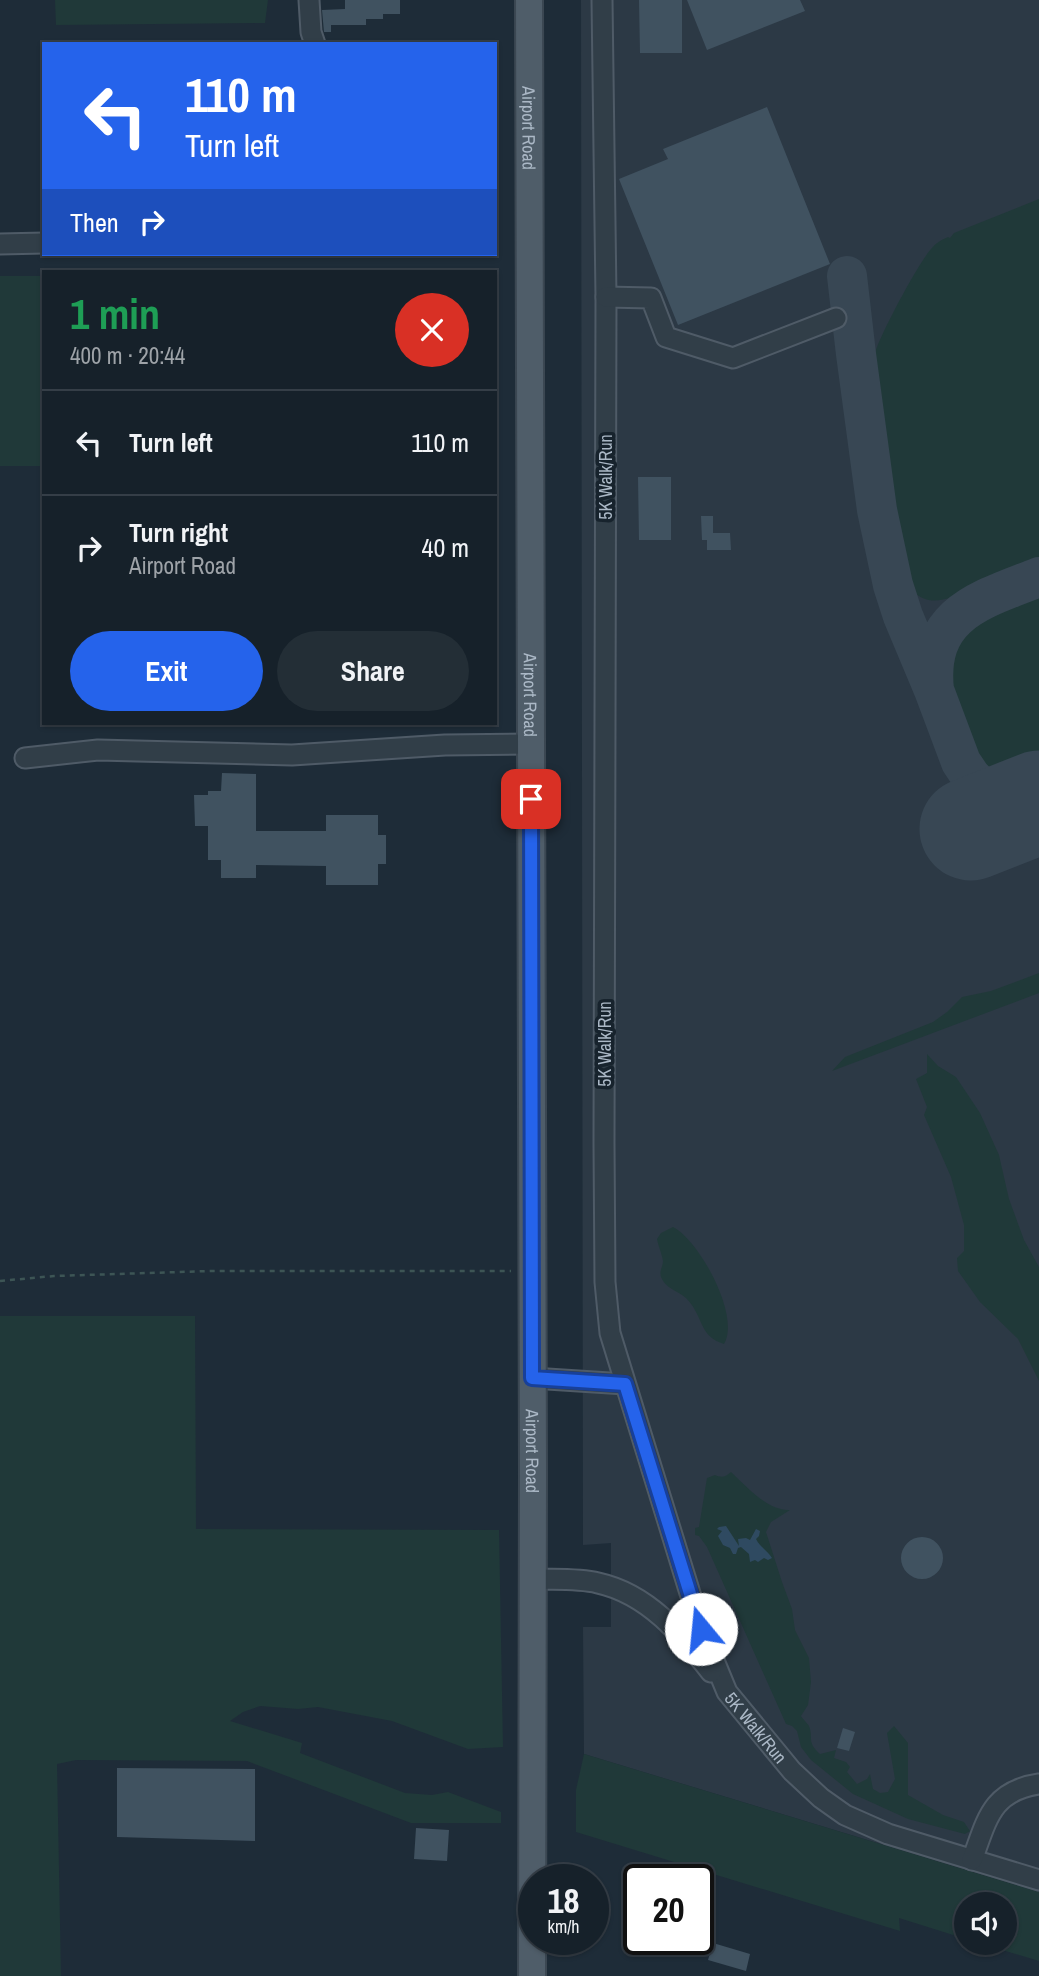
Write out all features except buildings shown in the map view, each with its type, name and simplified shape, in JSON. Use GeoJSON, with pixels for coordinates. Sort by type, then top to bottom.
{"type":"FeatureCollection","features":[{"type":"Feature","properties":{"kind":"main road","name":"Airport Road"},"geometry":{"type":"LineString","coordinates":[[529,0],[532,1976]]}},
{"type":"Feature","properties":{"kind":"lane"},"geometry":{"type":"LineString","coordinates":[[309,0],[314,42]]}},
{"type":"Feature","properties":{"kind":"lane","name":"5K Walk/Run"},"geometry":{"type":"LineString","coordinates":[[602,0],[606,297],[605,1282],[611,1333],[701,1629],[727,1692],[792,1771],[835,1809],[869,1827],[1039,1880]]}},
{"type":"Feature","properties":{"kind":"lane"},"geometry":{"type":"LineString","coordinates":[[0,244],[42,243]]}},
{"type":"Feature","properties":{"kind":"lane"},"geometry":{"type":"LineString","coordinates":[[606,297],[651,298],[666,337],[733,358],[836,318]]}},
{"type":"Feature","properties":{"kind":"lane"},"geometry":{"type":"LineString","coordinates":[[25,758],[98,750],[292,755],[445,745],[530,744]]}},
{"type":"Feature","properties":{"kind":"lane"},"geometry":{"type":"LineString","coordinates":[[532,1378],[625,1384]]}},
{"type":"Feature","properties":{"kind":"lane"},"geometry":{"type":"LineString","coordinates":[[533,1579],[597,1583],[639,1598],[672,1626],[727,1692]]}},
{"type":"Feature","properties":{"kind":"lane"},"geometry":{"type":"LineString","coordinates":[[972,1860],[987,1819],[998,1802],[1011,1791],[1039,1784]]}},
{"type":"Feature","properties":{"kind":"path"},"geometry":{"type":"LineString","coordinates":[[0,1281],[54,1276],[211,1271],[532,1271]]}},
{"type":"Feature","properties":{"kind":"shaded area"},"geometry":{"type":"Polygon","coordinates":[[[581,0],[1039,0],[1039,1892],[584,1754],[583,1627],[611,1627],[611,1543],[583,1545],[581,0]]]}},
{"type":"Feature","properties":{"kind":"green space"},"geometry":{"type":"Polygon","coordinates":[[[55,0],[268,0],[265,23],[56,25],[55,0]]]}},
{"type":"Feature","properties":{"kind":"green space"},"geometry":{"type":"Polygon","coordinates":[[[1039,199],[1039,562],[952,597],[926,599],[913,591],[899,551],[880,438],[874,357],[899,302],[917,269],[935,245],[954,233],[1039,199]]]}},
{"type":"Feature","properties":{"kind":"green space"},"geometry":{"type":"Polygon","coordinates":[[[0,276],[42,276],[42,466],[0,466],[0,276]]]}},
{"type":"Feature","properties":{"kind":"green space"},"geometry":{"type":"Polygon","coordinates":[[[1039,591],[1039,764],[1010,776],[993,776],[980,767],[964,737],[947,684],[948,662],[959,637],[974,620],[991,610],[1039,591]]]}},
{"type":"Feature","properties":{"kind":"green space"},"geometry":{"type":"Polygon","coordinates":[[[1039,973],[1039,993],[832,1071],[845,1057],[933,1022],[962,997],[991,991],[1039,973]]]}},
{"type":"Feature","properties":{"kind":"green space"},"geometry":{"type":"Polygon","coordinates":[[[927,1054],[938,1066],[956,1077],[980,1113],[999,1155],[1009,1199],[1024,1240],[1039,1267],[1039,1381],[1018,1339],[980,1302],[958,1271],[957,1258],[964,1251],[964,1225],[951,1177],[924,1115],[927,1107],[916,1079],[927,1073],[927,1054]]]}},
{"type":"Feature","properties":{"kind":"green space"},"geometry":{"type":"Polygon","coordinates":[[[673,1227],[694,1247],[715,1280],[727,1316],[728,1331],[724,1344],[705,1331],[692,1305],[665,1284],[661,1277],[663,1261],[657,1239],[661,1233],[673,1227]]]}},
{"type":"Feature","properties":{"kind":"green space"},"geometry":{"type":"Polygon","coordinates":[[[0,1316],[195,1316],[196,1529],[499,1530],[503,1747],[468,1749],[392,1721],[318,1707],[298,1709],[260,1706],[243,1712],[230,1721],[302,1743],[300,1753],[405,1793],[432,1795],[448,1792],[501,1812],[501,1823],[411,1823],[247,1761],[76,1760],[57,1764],[61,1976],[0,1976],[0,1316]]]}},
{"type":"Feature","properties":{"kind":"green space"},"geometry":{"type":"Polygon","coordinates":[[[731,1472],[766,1502],[774,1507],[790,1510],[771,1522],[766,1532],[792,1609],[795,1630],[809,1658],[811,1682],[808,1705],[801,1716],[809,1726],[813,1746],[820,1754],[836,1750],[834,1758],[846,1762],[850,1767],[847,1772],[857,1784],[867,1779],[870,1774],[873,1789],[880,1793],[888,1792],[895,1779],[887,1733],[894,1726],[908,1743],[908,1795],[943,1815],[964,1822],[970,1831],[965,1834],[908,1819],[853,1794],[811,1760],[801,1747],[797,1731],[786,1724],[707,1547],[699,1536],[695,1535],[695,1528],[699,1527],[707,1478],[731,1472]]]}},
{"type":"Feature","properties":{"kind":"green space"},"geometry":{"type":"Polygon","coordinates":[[[584,1754],[1039,1892],[1039,1961],[1017,1954],[1017,1892],[954,1892],[954,1935],[899,1918],[900,1931],[714,1874],[714,1864],[681,1864],[576,1832],[576,1790],[584,1754]]]}},
{"type":"Feature","properties":{"kind":"water"},"geometry":{"type":"Polygon","coordinates":[[[726,1526],[739,1546],[738,1539],[750,1540],[756,1529],[760,1531],[756,1539],[772,1558],[750,1562],[749,1554],[741,1547],[733,1554],[718,1536],[722,1531],[717,1529],[726,1526]]]}},
{"type":"Feature","properties":{"kind":"taxiway"},"geometry":{"type":"LineString","coordinates":[[847,276],[877,510],[893,585],[961,762],[979,785],[1019,810]]}},
{"type":"Feature","properties":{"kind":"taxiway"},"geometry":{"type":"LineString","coordinates":[[934,690],[934,664],[939,643],[948,626],[978,603],[1039,577]]}},
{"type":"Feature","properties":{"kind":"runway"},"geometry":{"type":"LineString","coordinates":[[971,829],[1039,802]]}},
{"type":"Feature","properties":{"kind":"route"},"geometry":{"type":"LineString","coordinates":[[531,799],[532,1378],[625,1384],[701,1629]]}}]}
